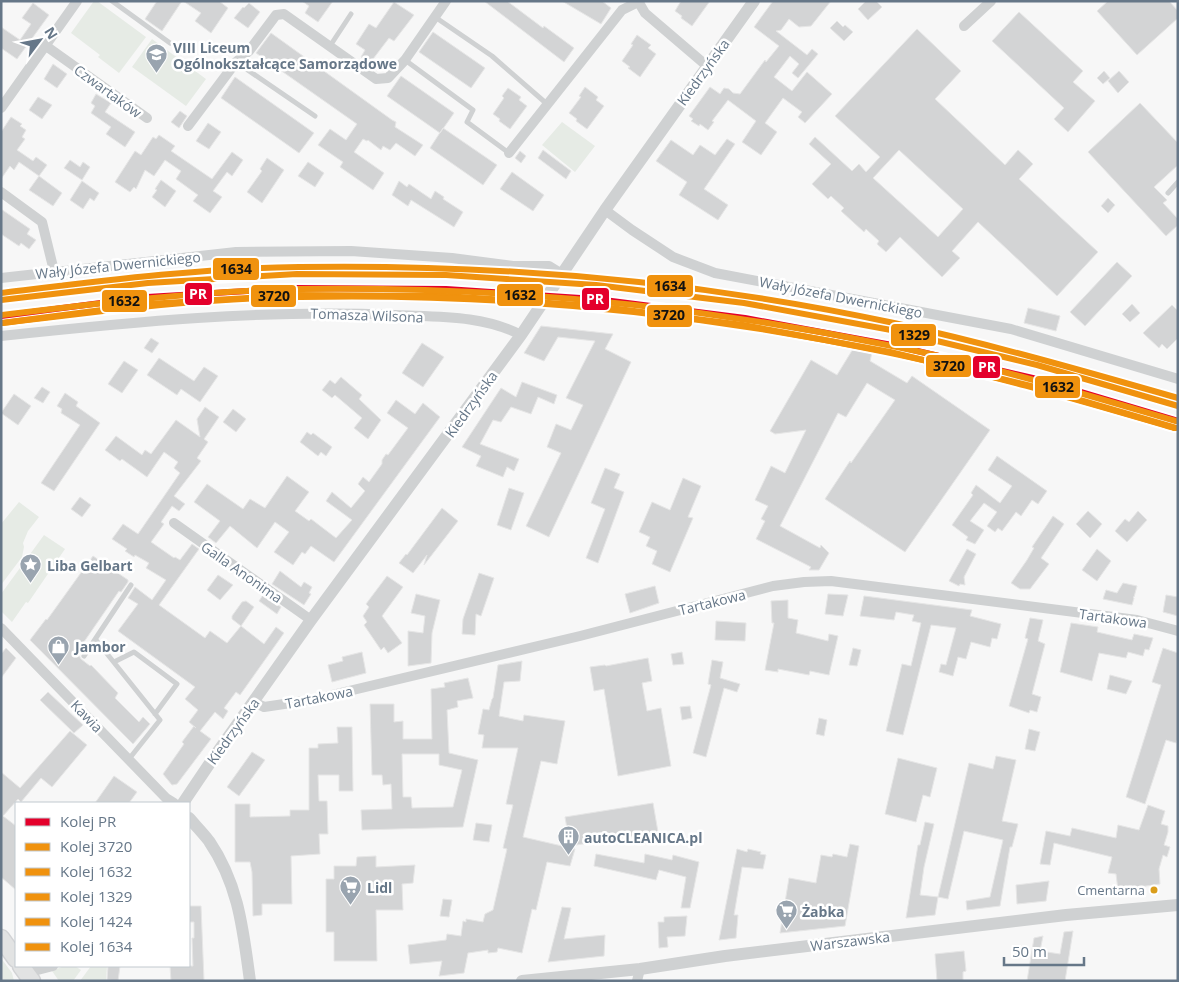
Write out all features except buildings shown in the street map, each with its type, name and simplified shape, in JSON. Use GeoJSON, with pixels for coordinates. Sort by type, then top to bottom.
{"type":"FeatureCollection","features":[{"type":"Feature","properties":{"kind":"main road"},"geometry":{"type":"LineString","coordinates":[[1,938],[15,958]]}},
{"type":"Feature","properties":{"kind":"street"},"geometry":{"type":"LineString","coordinates":[[1,108],[77,1]]}},
{"type":"Feature","properties":{"kind":"street"},"geometry":{"type":"LineString","coordinates":[[188,126],[236,62],[250,51],[276,15],[284,14],[376,78],[388,78],[406,60],[446,1]]}},
{"type":"Feature","properties":{"kind":"street","name":"Kiedrzyńska"},"geometry":{"type":"LineString","coordinates":[[184,802],[311,620],[521,335],[605,210],[754,1]]}},
{"type":"Feature","properties":{"kind":"street"},"geometry":{"type":"LineString","coordinates":[[964,26],[991,1]]}},
{"type":"Feature","properties":{"kind":"street"},"geometry":{"type":"LineString","coordinates":[[510,153],[622,10],[639,2],[645,13],[707,66]]}},
{"type":"Feature","properties":{"kind":"street","name":"Czwartaków"},"geometry":{"type":"LineString","coordinates":[[46,46],[146,118]]}},
{"type":"Feature","properties":{"kind":"street"},"geometry":{"type":"LineString","coordinates":[[1,192],[42,222],[54,271]]}},
{"type":"Feature","properties":{"kind":"street","name":"Wały Józefa Dwernickiego"},"geometry":{"type":"LineString","coordinates":[[605,210],[673,257],[715,273],[1012,329],[1178,379]]}},
{"type":"Feature","properties":{"kind":"street","name":"Wały Józefa Dwernickiego"},"geometry":{"type":"LineString","coordinates":[[1,278],[236,252],[350,250],[452,258],[513,266],[549,266],[562,274]]}},
{"type":"Feature","properties":{"kind":"street","name":"Tomasza Wilsona"},"geometry":{"type":"LineString","coordinates":[[1,336],[166,319],[296,312],[388,314],[484,321],[506,327],[521,335]]}},
{"type":"Feature","properties":{"kind":"street","name":"Galla Anonima"},"geometry":{"type":"LineString","coordinates":[[174,523],[311,620]]}},
{"type":"Feature","properties":{"kind":"street","name":"Tartakowa"},"geometry":{"type":"LineString","coordinates":[[254,702],[264,707],[311,700],[580,636],[773,586],[804,582],[831,581],[1136,620],[1178,631]]}},
{"type":"Feature","properties":{"kind":"street","name":"Kawia"},"geometry":{"type":"LineString","coordinates":[[1,628],[166,798],[172,802]]}},
{"type":"Feature","properties":{"kind":"street"},"geometry":{"type":"LineString","coordinates":[[190,819],[208,840],[233,888],[242,921],[250,981]]}},
{"type":"Feature","properties":{"kind":"street","name":"Warszawska"},"geometry":{"type":"LineString","coordinates":[[522,981],[638,975],[735,955],[1066,915],[1178,905]]}},
{"type":"Feature","properties":{"kind":"street"},"geometry":{"type":"LineString","coordinates":[[23,973],[50,967]]}},
{"type":"Feature","properties":{"kind":"lane"},"geometry":{"type":"LineString","coordinates":[[112,1],[170,43]]}},
{"type":"Feature","properties":{"kind":"lane"},"geometry":{"type":"LineString","coordinates":[[330,46],[352,14]]}},
{"type":"Feature","properties":{"kind":"lane"},"geometry":{"type":"LineString","coordinates":[[435,17],[492,56],[548,105]]}},
{"type":"Feature","properties":{"kind":"lane"},"geometry":{"type":"LineString","coordinates":[[406,60],[473,110],[468,122],[510,153]]}},
{"type":"Feature","properties":{"kind":"lane"},"geometry":{"type":"LineString","coordinates":[[236,62],[315,116]]}},
{"type":"Feature","properties":{"kind":"lane"},"geometry":{"type":"LineString","coordinates":[[1168,193],[1178,182]]}},
{"type":"Feature","properties":{"kind":"lane"},"geometry":{"type":"LineString","coordinates":[[84,656],[131,585]]}},
{"type":"Feature","properties":{"kind":"lane"},"geometry":{"type":"LineString","coordinates":[[96,640],[160,720],[129,759]]}},
{"type":"Feature","properties":{"kind":"lane"},"geometry":{"type":"LineString","coordinates":[[114,662],[134,652],[177,684],[155,714]]}},
{"type":"Feature","properties":{"kind":"shaded area"},"geometry":{"type":"Polygon","coordinates":[[[94,1],[97,1],[146,37],[119,73],[98,57],[100,55],[71,33],[94,1]]]}},
{"type":"Feature","properties":{"kind":"shaded area"},"geometry":{"type":"Polygon","coordinates":[[[152,39],[206,79],[186,106],[132,67],[152,39]]]}},
{"type":"Feature","properties":{"kind":"shaded area"},"geometry":{"type":"Polygon","coordinates":[[[562,122],[595,146],[575,172],[542,145],[562,122]]]}},
{"type":"Feature","properties":{"kind":"shaded area"},"geometry":{"type":"Polygon","coordinates":[[[19,502],[39,517],[28,531],[23,543],[22,557],[1,585],[1,524],[19,502]]]}},
{"type":"Feature","properties":{"kind":"shaded area"},"geometry":{"type":"Polygon","coordinates":[[[44,535],[65,549],[28,603],[26,602],[12,622],[1,611],[1,594],[44,535]]]}},
{"type":"Feature","properties":{"kind":"shaded area"},"geometry":{"type":"Polygon","coordinates":[[[1,958],[12,973],[14,981],[1,981],[1,958]]]}},
{"type":"Feature","properties":{"kind":"shaded area"},"geometry":{"type":"Polygon","coordinates":[[[62,967],[76,967],[81,970],[73,981],[59,981],[52,971],[62,967]]]}},
{"type":"Feature","properties":{"kind":"shaded area"},"geometry":{"type":"Polygon","coordinates":[[[90,967],[107,967],[106,981],[80,981],[90,967]]]}},
{"type":"Feature","properties":{"kind":"rail line","name":"1634"},"geometry":{"type":"LineString","coordinates":[[1,293],[150,276],[224,270],[299,267],[448,269],[598,278],[747,296],[821,308],[894,323],[1001,349],[1178,398]]}},
{"type":"Feature","properties":{"kind":"rail line","name":"1329"},"geometry":{"type":"LineString","coordinates":[[1,300],[148,283],[297,274],[446,275],[596,285],[744,303],[891,330],[1037,365],[1178,406]]}},
{"type":"Feature","properties":{"kind":"rail line","name":"PR"},"geometry":{"type":"LineString","coordinates":[[1,316],[147,297],[296,288],[446,289],[596,299],[745,318],[892,345],[1037,379],[1178,421]]}},
{"type":"Feature","properties":{"kind":"rail line","name":"1632"},"geometry":{"type":"LineString","coordinates":[[2,315],[188,295],[299,289],[447,291],[595,301],[742,319],[887,345],[996,370],[1176,421]]}},
{"type":"Feature","properties":{"kind":"rail line","name":"3720"},"geometry":{"type":"LineString","coordinates":[[2,323],[148,304],[296,295],[445,296],[595,306],[743,325],[890,352],[1035,387],[1176,428]]}},
{"type":"Feature","properties":{"kind":"rail line","name":"1424"},"geometry":{"type":"LineString","coordinates":[[3,323],[151,306],[225,300],[300,297],[447,298],[594,308],[741,326],[886,352],[994,377],[1174,428]]}},
{"type":"Feature","properties":{"kind":"place","name":"VIII Liceum Ogólnokształcące Samorządowe"},"geometry":{"type":"Point","coordinates":[157,74]}},
{"type":"Feature","properties":{"kind":"place","name":"Liba Gelbart"},"geometry":{"type":"Point","coordinates":[31,584]}},
{"type":"Feature","properties":{"kind":"place","name":"Jambor"},"geometry":{"type":"Point","coordinates":[59,665]}},
{"type":"Feature","properties":{"kind":"place","name":"autoCLEANICA.pl"},"geometry":{"type":"Point","coordinates":[568,856]}},
{"type":"Feature","properties":{"kind":"place","name":"Cmentarna"},"geometry":{"type":"Point","coordinates":[1154,890]}},
{"type":"Feature","properties":{"kind":"place","name":"Lidl"},"geometry":{"type":"Point","coordinates":[351,906]}},
{"type":"Feature","properties":{"kind":"place","name":"Żabka"},"geometry":{"type":"Point","coordinates":[786,930]}}]}
